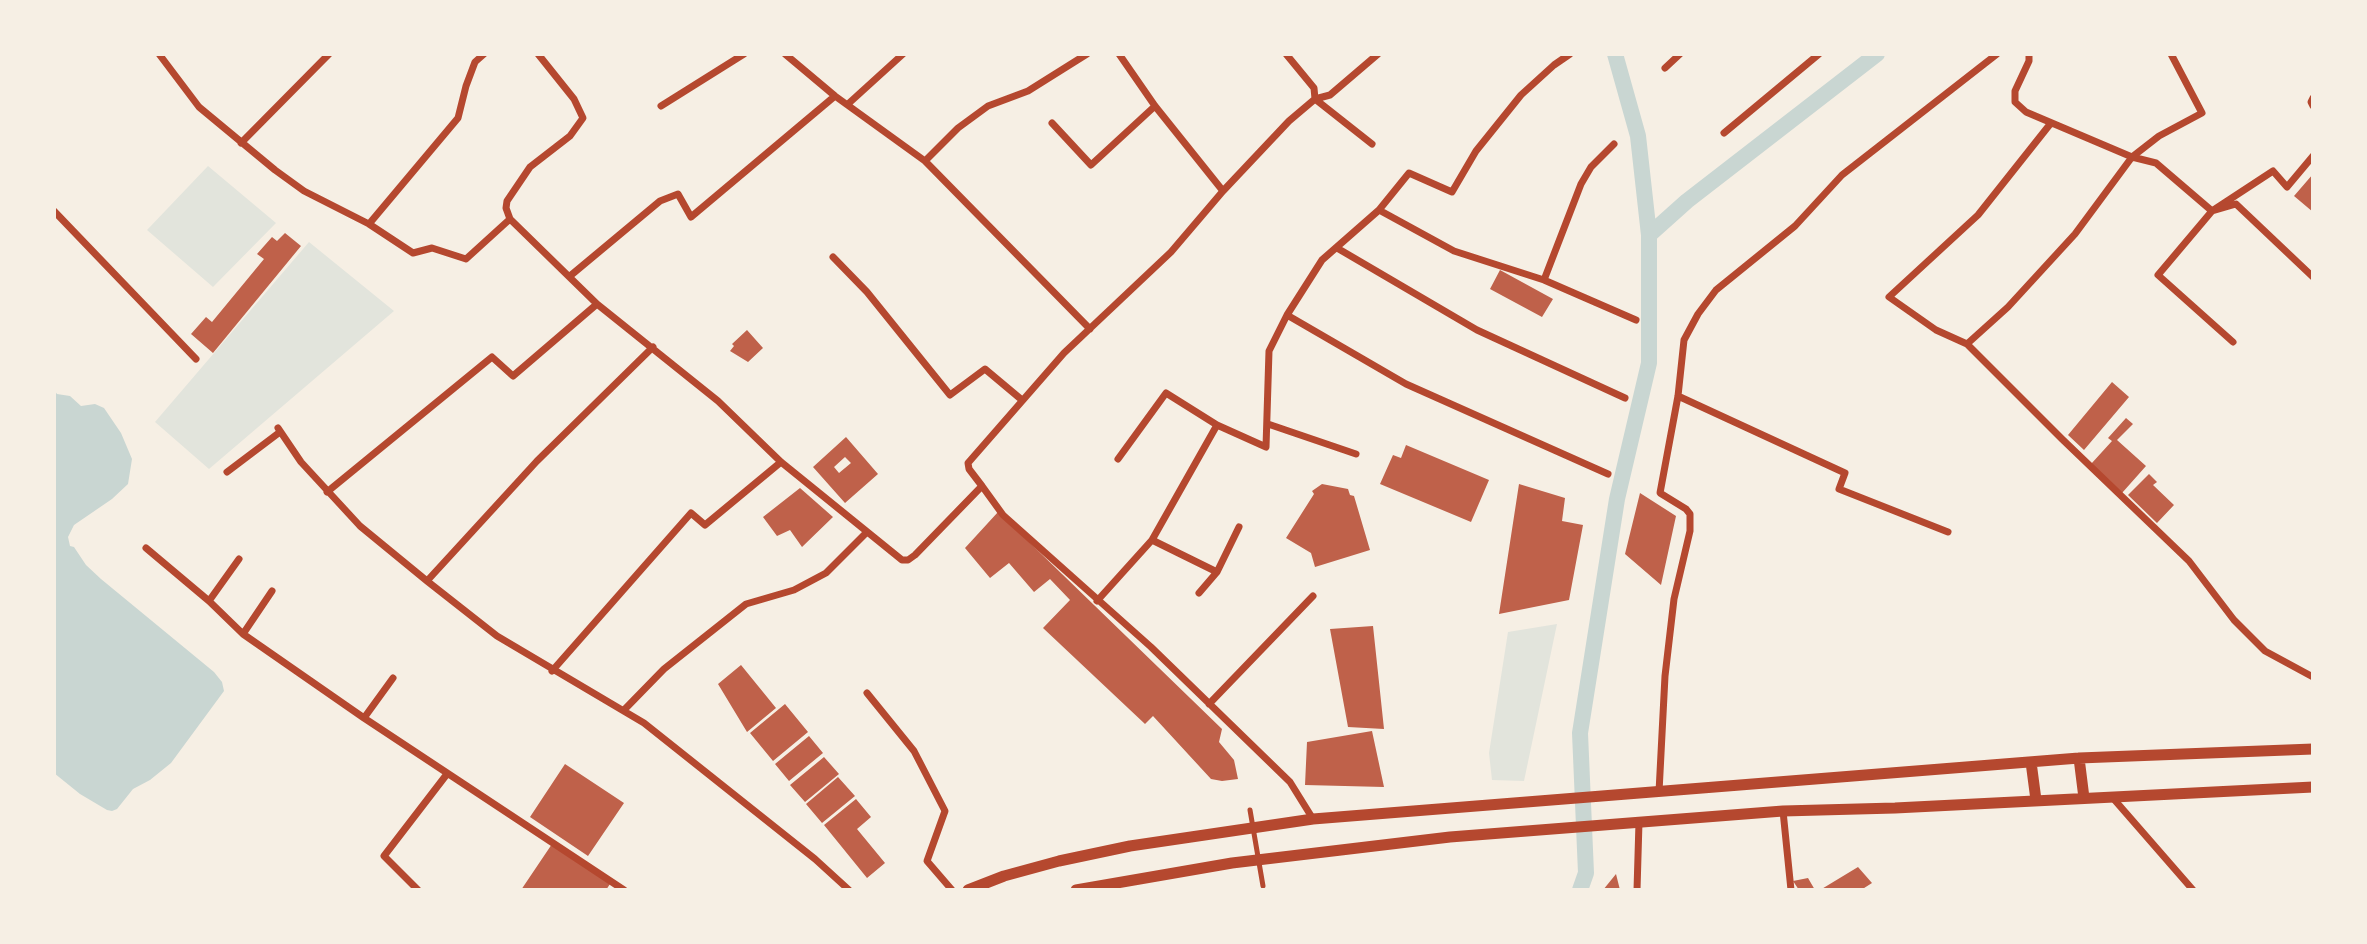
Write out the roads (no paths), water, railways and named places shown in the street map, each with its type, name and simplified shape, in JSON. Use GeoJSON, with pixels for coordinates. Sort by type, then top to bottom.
{"type":"FeatureCollection","features":[{"type":"Feature","properties":{"kind":"highway"},"geometry":{"type":"LineString","coordinates":[[968,890],[1004,876],[1059,861],[1130,846],[1313,819],[2079,758],[2313,749]]}},
{"type":"Feature","properties":{"kind":"highway"},"geometry":{"type":"LineString","coordinates":[[2079,758],[2084,798]]}},
{"type":"Feature","properties":{"kind":"highway"},"geometry":{"type":"LineString","coordinates":[[2031,762],[2036,800]]}},
{"type":"Feature","properties":{"kind":"highway"},"geometry":{"type":"LineString","coordinates":[[1083,889],[1232,863],[1450,837],[1783,811],[2313,787]]}},
{"type":"Feature","properties":{"kind":"street"},"geometry":{"type":"LineString","coordinates":[[159,54],[199,107],[241,143],[304,191],[369,224],[413,253],[432,248],[466,259],[510,219]]}},
{"type":"Feature","properties":{"kind":"street"},"geometry":{"type":"LineString","coordinates":[[241,143],[329,54]]}},
{"type":"Feature","properties":{"kind":"street"},"geometry":{"type":"LineString","coordinates":[[369,224],[458,118],[475,62],[484,54]]}},
{"type":"Feature","properties":{"kind":"street"},"geometry":{"type":"LineString","coordinates":[[538,54],[574,99],[583,118],[570,136],[530,167],[507,201],[506,208],[510,219],[597,304],[718,401],[781,462],[902,560],[908,560],[982,486]]}},
{"type":"Feature","properties":{"kind":"street"},"geometry":{"type":"LineString","coordinates":[[661,106],[744,54]]}},
{"type":"Feature","properties":{"kind":"street"},"geometry":{"type":"LineString","coordinates":[[785,54],[835,96],[925,161],[1090,329]]}},
{"type":"Feature","properties":{"kind":"street"},"geometry":{"type":"LineString","coordinates":[[848,104],[903,54]]}},
{"type":"Feature","properties":{"kind":"street"},"geometry":{"type":"LineString","coordinates":[[925,161],[958,128],[988,106],[1028,91],[1087,54]]}},
{"type":"Feature","properties":{"kind":"street"},"geometry":{"type":"LineString","coordinates":[[1119,54],[1155,106],[1223,191]]}},
{"type":"Feature","properties":{"kind":"street"},"geometry":{"type":"LineString","coordinates":[[1286,54],[1314,88],[1315,99],[1372,144]]}},
{"type":"Feature","properties":{"kind":"street"},"geometry":{"type":"LineString","coordinates":[[1313,819],[1290,782],[1151,647],[1003,515],[969,469],[968,463],[1064,353],[1171,252],[1289,121],[1315,99],[1330,95],[1378,54]]}},
{"type":"Feature","properties":{"kind":"street"},"geometry":{"type":"LineString","coordinates":[[1118,459],[1166,393],[1217,425],[1266,447],[1269,351],[1287,315],[1322,260],[1379,210],[1409,173],[1452,192],[1476,151],[1521,95],[1570,54]]}},
{"type":"Feature","properties":{"kind":"street"},"geometry":{"type":"LineString","coordinates":[[1665,68],[1680,54]]}},
{"type":"Feature","properties":{"kind":"street"},"geometry":{"type":"LineString","coordinates":[[1724,133],[1819,54]]}},
{"type":"Feature","properties":{"kind":"street"},"geometry":{"type":"LineString","coordinates":[[1659,792],[1665,676],[1674,599],[1690,531],[1690,514],[1660,493],[1678,396],[1684,340],[1716,290],[1795,226],[1842,175],[1997,54]]}},
{"type":"Feature","properties":{"kind":"street"},"geometry":{"type":"LineString","coordinates":[[2029,54],[2029,61],[2015,91],[2015,102],[2026,112],[2132,157],[2156,163],[2212,211]]}},
{"type":"Feature","properties":{"kind":"street"},"geometry":{"type":"LineString","coordinates":[[1967,344],[2008,307],[2075,234],[2132,157],[2159,136],[2202,113],[2171,54]]}},
{"type":"Feature","properties":{"kind":"street"},"geometry":{"type":"LineString","coordinates":[[570,276],[660,201],[672,195],[678,194],[691,217],[835,96]]}},
{"type":"Feature","properties":{"kind":"street"},"geometry":{"type":"LineString","coordinates":[[2313,98],[2313,106]]}},
{"type":"Feature","properties":{"kind":"street"},"geometry":{"type":"LineString","coordinates":[[1052,123],[1091,165],[1155,106]]}},
{"type":"Feature","properties":{"kind":"street"},"geometry":{"type":"LineString","coordinates":[[2051,123],[1978,215],[1889,297],[1936,330],[1967,344],[2189,561],[2234,620],[2265,651],[2313,677]]}},
{"type":"Feature","properties":{"kind":"street"},"geometry":{"type":"LineString","coordinates":[[1544,280],[1581,184],[1591,167],[1614,144]]}},
{"type":"Feature","properties":{"kind":"street"},"geometry":{"type":"LineString","coordinates":[[2233,342],[2158,275],[2212,211],[2273,171],[2287,187],[2313,156]]}},
{"type":"Feature","properties":{"kind":"street"},"geometry":{"type":"LineString","coordinates":[[2212,211],[2236,204],[2313,277]]}},
{"type":"Feature","properties":{"kind":"street"},"geometry":{"type":"LineString","coordinates":[[1379,210],[1454,251],[1544,280],[1636,320]]}},
{"type":"Feature","properties":{"kind":"street"},"geometry":{"type":"LineString","coordinates":[[54,211],[196,359]]}},
{"type":"Feature","properties":{"kind":"street"},"geometry":{"type":"LineString","coordinates":[[1337,248],[1477,330],[1625,398]]}},
{"type":"Feature","properties":{"kind":"street"},"geometry":{"type":"LineString","coordinates":[[833,257],[867,292],[950,395],[985,369],[1022,400]]}},
{"type":"Feature","properties":{"kind":"street"},"geometry":{"type":"LineString","coordinates":[[327,492],[492,357],[513,376],[597,304]]}},
{"type":"Feature","properties":{"kind":"street"},"geometry":{"type":"LineString","coordinates":[[1287,315],[1406,384],[1608,474]]}},
{"type":"Feature","properties":{"kind":"street"},"geometry":{"type":"LineString","coordinates":[[427,581],[537,461],[653,347]]}},
{"type":"Feature","properties":{"kind":"street"},"geometry":{"type":"LineString","coordinates":[[1678,396],[1845,473],[1839,489],[1948,532]]}},
{"type":"Feature","properties":{"kind":"street"},"geometry":{"type":"LineString","coordinates":[[1097,601],[1152,540],[1217,425]]}},
{"type":"Feature","properties":{"kind":"street"},"geometry":{"type":"LineString","coordinates":[[1267,426],[1356,454]]}},
{"type":"Feature","properties":{"kind":"street"},"geometry":{"type":"LineString","coordinates":[[227,472],[279,430],[301,462],[360,526],[427,581],[497,636],[552,671],[624,710],[754,810],[849,890]]}},
{"type":"Feature","properties":{"kind":"street"},"geometry":{"type":"LineString","coordinates":[[552,671],[691,513],[705,525],[781,462]]}},
{"type":"Feature","properties":{"kind":"street"},"geometry":{"type":"LineString","coordinates":[[1199,593],[1217,572],[1239,527]]}},
{"type":"Feature","properties":{"kind":"street"},"geometry":{"type":"LineString","coordinates":[[624,710],[664,669],[746,604],[794,590],[826,573],[867,532]]}},
{"type":"Feature","properties":{"kind":"street"},"geometry":{"type":"LineString","coordinates":[[1152,540],[1217,572]]}},
{"type":"Feature","properties":{"kind":"street"},"geometry":{"type":"LineString","coordinates":[[146,548],[243,634],[447,774],[624,890]]}},
{"type":"Feature","properties":{"kind":"street"},"geometry":{"type":"LineString","coordinates":[[209,601],[239,559]]}},
{"type":"Feature","properties":{"kind":"street"},"geometry":{"type":"LineString","coordinates":[[243,634],[272,591]]}},
{"type":"Feature","properties":{"kind":"street"},"geometry":{"type":"LineString","coordinates":[[1209,704],[1313,596]]}},
{"type":"Feature","properties":{"kind":"street"},"geometry":{"type":"LineString","coordinates":[[364,718],[393,678]]}},
{"type":"Feature","properties":{"kind":"street"},"geometry":{"type":"LineString","coordinates":[[867,693],[914,751],[945,811],[927,861],[952,890]]}},
{"type":"Feature","properties":{"kind":"street"},"geometry":{"type":"LineString","coordinates":[[418,890],[384,856],[447,774]]}},
{"type":"Feature","properties":{"kind":"street"},"geometry":{"type":"LineString","coordinates":[[2112,797],[2193,890]]}},
{"type":"Feature","properties":{"kind":"street"},"geometry":{"type":"LineString","coordinates":[[1250,810],[1263,886]]}},
{"type":"Feature","properties":{"kind":"street"},"geometry":{"type":"LineString","coordinates":[[1783,811],[1791,890]]}},
{"type":"Feature","properties":{"kind":"street"},"geometry":{"type":"LineString","coordinates":[[1637,890],[1639,822]]}},
{"type":"Feature","properties":{"kind":"waterway"},"geometry":{"type":"LineString","coordinates":[[1580,890],[1586,873],[1580,733],[1617,499],[1649,363],[1649,235],[1638,136],[1615,54]]}},
{"type":"Feature","properties":{"kind":"waterway"},"geometry":{"type":"LineString","coordinates":[[1649,235],[1687,201],[1877,54]]}}]}
